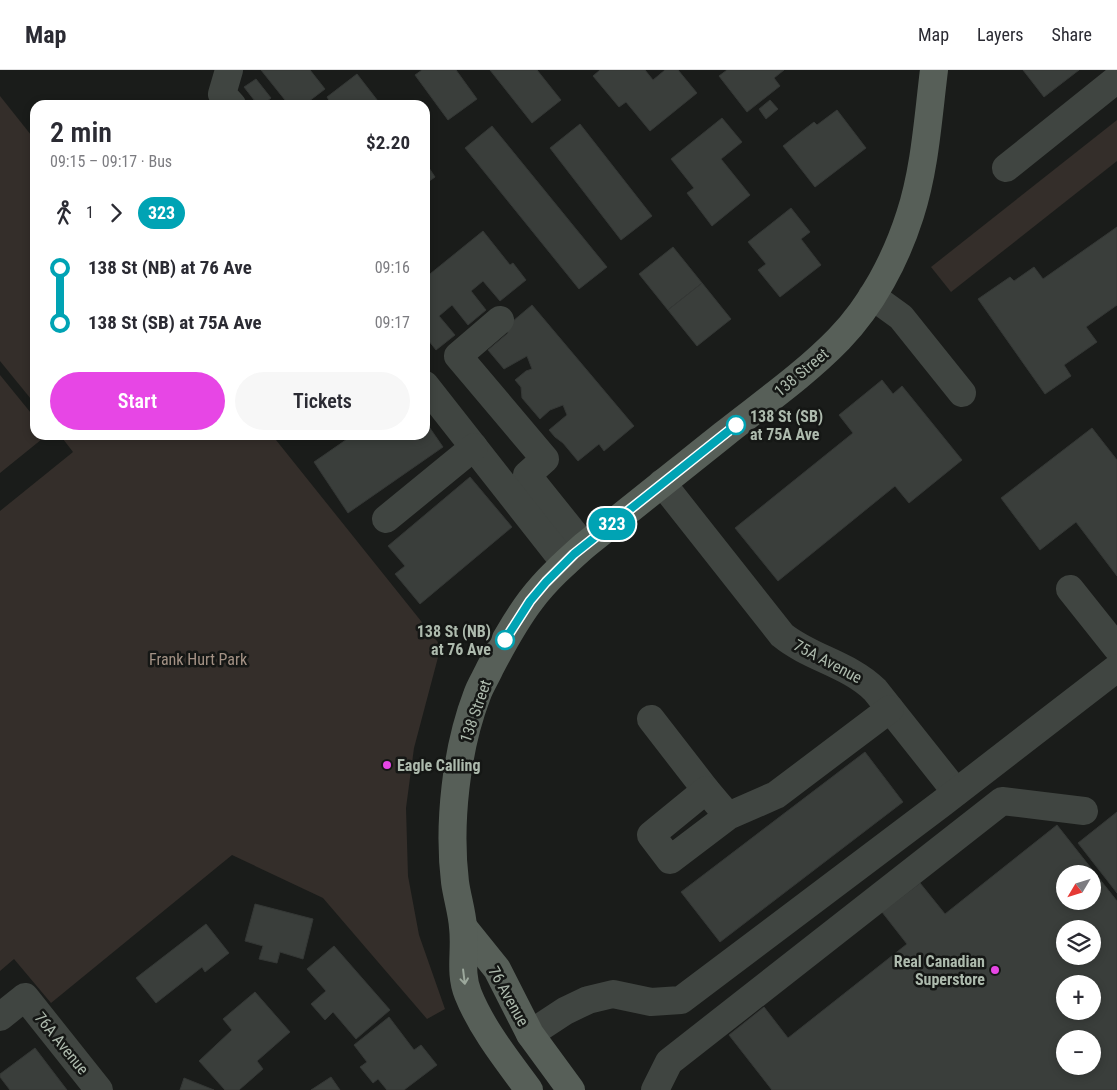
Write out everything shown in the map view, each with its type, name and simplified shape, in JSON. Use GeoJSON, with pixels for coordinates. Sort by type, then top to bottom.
{"type":"FeatureCollection","features":[{"type":"Feature","properties":{"kind":"main road","name":"138 Street"},"geometry":{"type":"LineString","coordinates":[[464,928],[455,882],[453,830],[455,784],[464,738],[477,695],[505,641],[530,601],[575,554],[797,377],[840,338],[872,296],[879,286],[901,241],[918,188],[934,70]]}},
{"type":"Feature","properties":{"kind":"main road","name":"76 Avenue"},"geometry":{"type":"LineString","coordinates":[[464,928],[497,969],[530,1034],[571,1090]]}},
{"type":"Feature","properties":{"kind":"main road","name":"76 Avenue"},"geometry":{"type":"LineString","coordinates":[[464,928],[463,978],[468,994],[501,1053],[529,1090]]}},
{"type":"Feature","properties":{"kind":"main road"},"geometry":{"type":"LineString","coordinates":[[501,1053],[526,1061],[551,1090]]}},
{"type":"Feature","properties":{"kind":"street"},"geometry":{"type":"LineString","coordinates":[[227,100],[222,94],[229,70]]}},
{"type":"Feature","properties":{"kind":"street"},"geometry":{"type":"LineString","coordinates":[[1006,168],[1117,79]]}},
{"type":"Feature","properties":{"kind":"street"},"geometry":{"type":"LineString","coordinates":[[872,296],[901,316],[962,393]]}},
{"type":"Feature","properties":{"kind":"street"},"geometry":{"type":"LineString","coordinates":[[500,320],[458,356],[545,459],[527,475],[575,554]]}},
{"type":"Feature","properties":{"kind":"street"},"geometry":{"type":"LineString","coordinates":[[430,392],[474,447],[575,554]]}},
{"type":"Feature","properties":{"kind":"street"},"geometry":{"type":"LineString","coordinates":[[386,519],[474,447]]}},
{"type":"Feature","properties":{"kind":"street","name":"75A Avenue"},"geometry":{"type":"LineString","coordinates":[[662,483],[782,635],[794,645],[864,679],[956,792]]}},
{"type":"Feature","properties":{"kind":"street"},"geometry":{"type":"LineString","coordinates":[[1070,589],[1117,648]]}},
{"type":"Feature","properties":{"kind":"street"},"geometry":{"type":"LineString","coordinates":[[530,1034],[565,1011],[588,1000],[613,994],[652,1002],[681,1000],[1117,668]]}},
{"type":"Feature","properties":{"kind":"street"},"geometry":{"type":"LineString","coordinates":[[706,790],[651,835],[670,860],[728,816],[776,795],[890,709]]}},
{"type":"Feature","properties":{"kind":"street"},"geometry":{"type":"LineString","coordinates":[[652,719],[728,816]]}},
{"type":"Feature","properties":{"kind":"street"},"geometry":{"type":"LineString","coordinates":[[655,1090],[669,1062],[1002,801],[1084,811]]}},
{"type":"Feature","properties":{"kind":"street","name":"76A Avenue"},"geometry":{"type":"LineString","coordinates":[[0,1017],[25,997],[99,1090]]}},
{"type":"Feature","properties":{"kind":"green space"},"geometry":{"type":"Polygon","coordinates":[[[0,96],[30,134],[30,398],[0,361],[0,96]]]}},
{"type":"Feature","properties":{"kind":"green space"},"geometry":{"type":"Polygon","coordinates":[[[1117,120],[1117,161],[951,292],[931,267],[1117,120]]]}},
{"type":"Feature","properties":{"kind":"green space"},"geometry":{"type":"Polygon","coordinates":[[[0,375],[30,412],[30,440],[41,440],[0,473],[0,375]]]}},
{"type":"Feature","properties":{"kind":"green space","name":"Frank Hurt Park"},"geometry":{"type":"Polygon","coordinates":[[[64,440],[276,440],[441,646],[414,748],[406,808],[408,876],[419,935],[445,1009],[427,1019],[323,898],[232,855],[51,1003],[14,959],[0,971],[0,511],[73,452],[64,440]]]}},
{"type":"Feature","properties":{"kind":"building"},"geometry":{"type":"Polygon","coordinates":[[[261,70],[310,70],[325,89],[311,100],[285,100],[261,70]]]}},
{"type":"Feature","properties":{"kind":"building"},"geometry":{"type":"Polygon","coordinates":[[[422,70],[456,70],[477,99],[448,120],[415,75],[422,70]]]}},
{"type":"Feature","properties":{"kind":"building"},"geometry":{"type":"Polygon","coordinates":[[[490,70],[537,70],[561,100],[532,123],[490,70]]]}},
{"type":"Feature","properties":{"kind":"building"},"geometry":{"type":"Polygon","coordinates":[[[600,70],[645,70],[653,80],[665,70],[678,70],[697,93],[650,131],[626,102],[619,107],[593,76],[600,70]]]}},
{"type":"Feature","properties":{"kind":"building"},"geometry":{"type":"Polygon","coordinates":[[[727,70],[784,70],[774,78],[780,86],[747,112],[719,76],[727,70]]]}},
{"type":"Feature","properties":{"kind":"building"},"geometry":{"type":"Polygon","coordinates":[[[1023,70],[1079,70],[1044,97],[1023,70]]]}},
{"type":"Feature","properties":{"kind":"building"},"geometry":{"type":"Polygon","coordinates":[[[357,74],[377,100],[329,100],[327,97],[357,74]]]}},
{"type":"Feature","properties":{"kind":"building"},"geometry":{"type":"Polygon","coordinates":[[[256,79],[271,98],[268,100],[254,100],[244,87],[256,79]]]}},
{"type":"Feature","properties":{"kind":"building"},"geometry":{"type":"Polygon","coordinates":[[[770,100],[778,109],[766,119],[759,109],[770,100]]]}},
{"type":"Feature","properties":{"kind":"building"},"geometry":{"type":"Polygon","coordinates":[[[837,110],[866,148],[815,187],[783,146],[814,122],[817,125],[837,110]]]}},
{"type":"Feature","properties":{"kind":"building"},"geometry":{"type":"Polygon","coordinates":[[[722,118],[742,142],[721,159],[750,195],[712,226],[687,193],[694,188],[671,159],[722,118]]]}},
{"type":"Feature","properties":{"kind":"building"},"geometry":{"type":"Polygon","coordinates":[[[580,124],[652,216],[621,240],[550,148],[580,124]]]}},
{"type":"Feature","properties":{"kind":"building"},"geometry":{"type":"Polygon","coordinates":[[[492,126],[607,267],[579,289],[465,148],[492,126]]]}},
{"type":"Feature","properties":{"kind":"building"},"geometry":{"type":"Polygon","coordinates":[[[430,170],[435,177],[430,180],[430,170]]]}},
{"type":"Feature","properties":{"kind":"building"},"geometry":{"type":"Polygon","coordinates":[[[791,208],[810,232],[801,239],[821,265],[780,297],[758,270],[766,264],[748,242],[791,208]]]}},
{"type":"Feature","properties":{"kind":"building"},"geometry":{"type":"Polygon","coordinates":[[[1117,227],[1117,305],[1086,327],[1097,342],[1064,365],[1071,376],[1045,394],[978,299],[1010,277],[1014,281],[1034,267],[1043,279],[1117,227]]]}},
{"type":"Feature","properties":{"kind":"building"},"geometry":{"type":"Polygon","coordinates":[[[483,231],[510,265],[513,263],[526,280],[500,301],[483,281],[471,291],[486,310],[468,325],[452,305],[439,316],[455,335],[436,350],[430,342],[430,274],[483,231]]]}},
{"type":"Feature","properties":{"kind":"building"},"geometry":{"type":"Polygon","coordinates":[[[673,247],[702,283],[668,310],[639,274],[673,247]]]}},
{"type":"Feature","properties":{"kind":"building"},"geometry":{"type":"Polygon","coordinates":[[[702,283],[731,319],[697,346],[668,310],[702,283]]]}},
{"type":"Feature","properties":{"kind":"building"},"geometry":{"type":"Polygon","coordinates":[[[532,305],[634,426],[604,451],[599,444],[578,461],[549,430],[567,415],[563,405],[550,410],[540,419],[522,398],[521,387],[515,380],[526,371],[532,369],[527,356],[504,369],[488,350],[508,333],[506,327],[532,305]]]}},
{"type":"Feature","properties":{"kind":"building"},"geometry":{"type":"Polygon","coordinates":[[[882,380],[893,394],[902,386],[962,460],[909,503],[895,486],[778,581],[735,528],[853,433],[839,415],[882,380]]]}},
{"type":"Feature","properties":{"kind":"building"},"geometry":{"type":"Polygon","coordinates":[[[430,428],[443,447],[348,513],[314,462],[346,440],[430,440],[430,428]]]}},
{"type":"Feature","properties":{"kind":"building"},"geometry":{"type":"Polygon","coordinates":[[[1092,428],[1117,460],[1117,576],[1076,522],[1040,550],[1001,498],[1092,428]]]}},
{"type":"Feature","properties":{"kind":"building"},"geometry":{"type":"Polygon","coordinates":[[[470,477],[512,527],[420,604],[395,574],[405,566],[388,546],[470,477]]]}},
{"type":"Feature","properties":{"kind":"building"},"geometry":{"type":"Polygon","coordinates":[[[865,752],[903,802],[720,942],[681,892],[865,752]]]}},
{"type":"Feature","properties":{"kind":"building"},"geometry":{"type":"Polygon","coordinates":[[[1117,812],[1117,893],[1101,872],[1101,865],[1095,865],[1078,843],[1117,812]]]}},
{"type":"Feature","properties":{"kind":"building","name":"Real Canadian Superstore"},"geometry":{"type":"Polygon","coordinates":[[[1057,825],[1089,865],[1056,865],[1056,910],[1101,910],[1101,881],[1117,901],[1117,1090],[772,1090],[729,1035],[764,1007],[788,1038],[907,944],[882,912],[920,883],[945,914],[1057,825]]]}},
{"type":"Feature","properties":{"kind":"building"},"geometry":{"type":"Polygon","coordinates":[[[255,904],[313,919],[303,959],[280,952],[277,963],[259,959],[263,946],[245,941],[255,904]]]}},
{"type":"Feature","properties":{"kind":"building"},"geometry":{"type":"Polygon","coordinates":[[[206,924],[229,953],[205,972],[202,967],[156,1003],[136,978],[206,924]]]}},
{"type":"Feature","properties":{"kind":"building"},"geometry":{"type":"Polygon","coordinates":[[[334,946],[390,1010],[356,1039],[333,1012],[325,1020],[311,1004],[326,991],[307,969],[334,946]]]}},
{"type":"Feature","properties":{"kind":"building"},"geometry":{"type":"Polygon","coordinates":[[[255,992],[290,1032],[257,1061],[263,1069],[239,1090],[225,1090],[199,1061],[232,1030],[223,1019],[255,992]]]}},
{"type":"Feature","properties":{"kind":"building"},"geometry":{"type":"Polygon","coordinates":[[[389,1017],[414,1050],[421,1045],[437,1065],[404,1090],[387,1090],[378,1079],[373,1083],[360,1067],[367,1062],[354,1045],[389,1017]]]}},
{"type":"Feature","properties":{"kind":"building"},"geometry":{"type":"Polygon","coordinates":[[[35,1048],[67,1090],[10,1090],[0,1077],[0,1074],[35,1048]]]}},
{"type":"Feature","properties":{"kind":"building"},"geometry":{"type":"Polygon","coordinates":[[[331,1077],[340,1090],[311,1090],[331,1077]]]}},
{"type":"Feature","properties":{"kind":"building"},"geometry":{"type":"Polygon","coordinates":[[[184,1078],[214,1090],[180,1090],[184,1078]]]}},
{"type":"Feature","properties":{"kind":"bus line","name":"323"},"geometry":{"type":"LineString","coordinates":[[505,640],[530,601],[574,554],[736,425]]}},
{"type":"Feature","properties":{"kind":"place","name":"138 St (SB) at 75A Ave"},"geometry":{"type":"Point","coordinates":[736,425]}},
{"type":"Feature","properties":{"kind":"place","name":"138 St (NB) at 76 Ave"},"geometry":{"type":"Point","coordinates":[505,640]}},
{"type":"Feature","properties":{"kind":"place","name":"Eagle Calling"},"geometry":{"type":"Point","coordinates":[387,765]}},
{"type":"Feature","properties":{"kind":"place","name":"Real Canadian Superstore"},"geometry":{"type":"Point","coordinates":[995,970]}}]}
